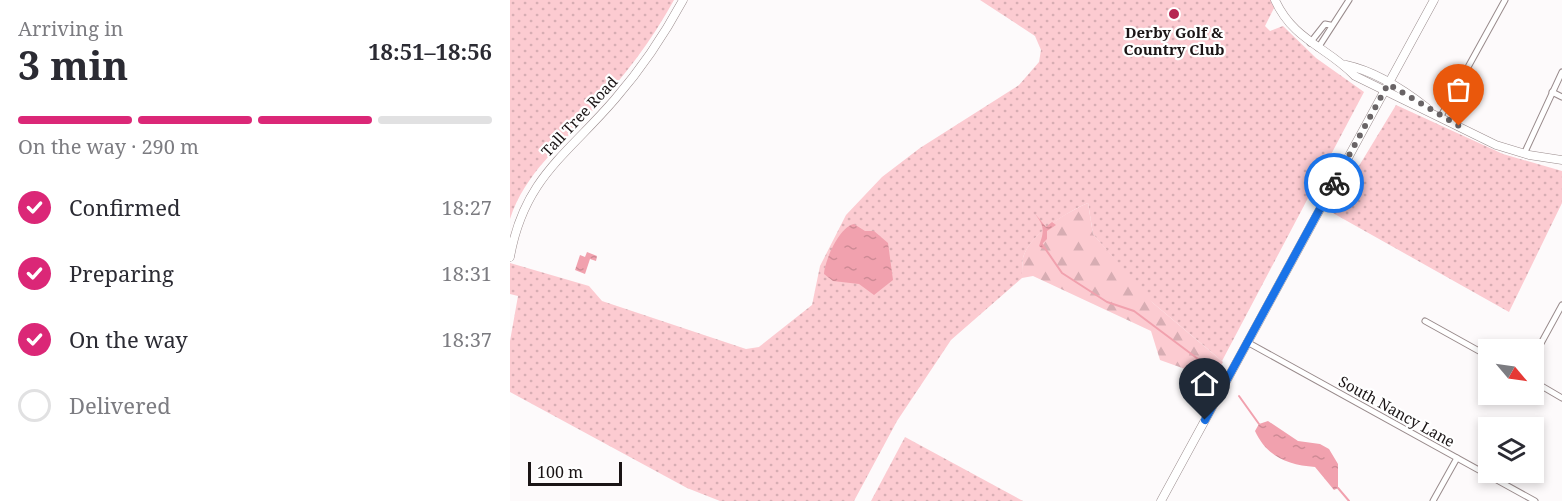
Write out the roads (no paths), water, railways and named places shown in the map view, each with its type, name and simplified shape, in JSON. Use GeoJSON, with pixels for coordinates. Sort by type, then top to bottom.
{"type":"FeatureCollection","features":[{"type":"Feature","properties":{"kind":"street","name":"Tall Tree Road"},"geometry":{"type":"LineString","coordinates":[[510,257],[523,210],[533,190],[554,162],[628,83],[683,0]]}},
{"type":"Feature","properties":{"kind":"street"},"geometry":{"type":"LineString","coordinates":[[1275,0],[1298,34],[1344,65],[1359,68],[1386,87],[1413,97],[1432,112],[1496,145],[1524,154],[1562,160]]}},
{"type":"Feature","properties":{"kind":"street"},"geometry":{"type":"LineString","coordinates":[[1314,45],[1324,24],[1330,25],[1349,0]]}},
{"type":"Feature","properties":{"kind":"street"},"geometry":{"type":"LineString","coordinates":[[1161,501],[1434,0]]}},
{"type":"Feature","properties":{"kind":"street"},"geometry":{"type":"LineString","coordinates":[[1441,116],[1505,0]]}},
{"type":"Feature","properties":{"kind":"street"},"geometry":{"type":"LineString","coordinates":[[1524,154],[1562,72]]}},
{"type":"Feature","properties":{"kind":"street"},"geometry":{"type":"LineString","coordinates":[[1552,92],[1562,97]]}},
{"type":"Feature","properties":{"kind":"street"},"geometry":{"type":"LineString","coordinates":[[1543,339],[1562,305]]}},
{"type":"Feature","properties":{"kind":"street"},"geometry":{"type":"LineString","coordinates":[[1425,321],[1478,350]]}},
{"type":"Feature","properties":{"kind":"street","name":"South Nancy Lane"},"geometry":{"type":"LineString","coordinates":[[1247,342],[1535,501]]}},
{"type":"Feature","properties":{"kind":"street"},"geometry":{"type":"LineString","coordinates":[[1544,387],[1562,398]]}},
{"type":"Feature","properties":{"kind":"street"},"geometry":{"type":"LineString","coordinates":[[1433,501],[1457,458]]}},
{"type":"Feature","properties":{"kind":"water"},"geometry":{"type":"Polygon","coordinates":[[[1032,210],[1046,227],[1052,222],[1056,225],[1047,231],[1047,239],[1042,244],[1045,248],[1043,249],[1039,246],[1042,226],[1032,210]]]}},
{"type":"Feature","properties":{"kind":"water"},"geometry":{"type":"Polygon","coordinates":[[[854,224],[865,231],[874,231],[888,243],[893,280],[874,295],[859,284],[833,281],[824,274],[830,253],[838,237],[848,226],[854,224]]]}},
{"type":"Feature","properties":{"kind":"water"},"geometry":{"type":"Polygon","coordinates":[[[587,252],[597,256],[596,261],[590,259],[585,274],[575,270],[580,255],[585,257],[587,252]]]}},
{"type":"Feature","properties":{"kind":"water"},"geometry":{"type":"Polygon","coordinates":[[[1268,421],[1298,441],[1320,444],[1329,449],[1338,464],[1338,488],[1334,490],[1315,467],[1287,462],[1272,453],[1255,431],[1259,424],[1268,421]]]}},
{"type":"Feature","properties":{"kind":"waterway"},"geometry":{"type":"LineString","coordinates":[[1042,244],[1062,273],[1107,302],[1134,311],[1214,371]]}},
{"type":"Feature","properties":{"kind":"waterway"},"geometry":{"type":"LineString","coordinates":[[1239,396],[1259,424]]}},
{"type":"Feature","properties":{"kind":"waterway"},"geometry":{"type":"LineString","coordinates":[[1338,488],[1349,501]]}},
{"type":"Feature","properties":{"kind":"place","name":"Derby Golf & Country Club"},"geometry":{"type":"Point","coordinates":[1174,14]}}]}
